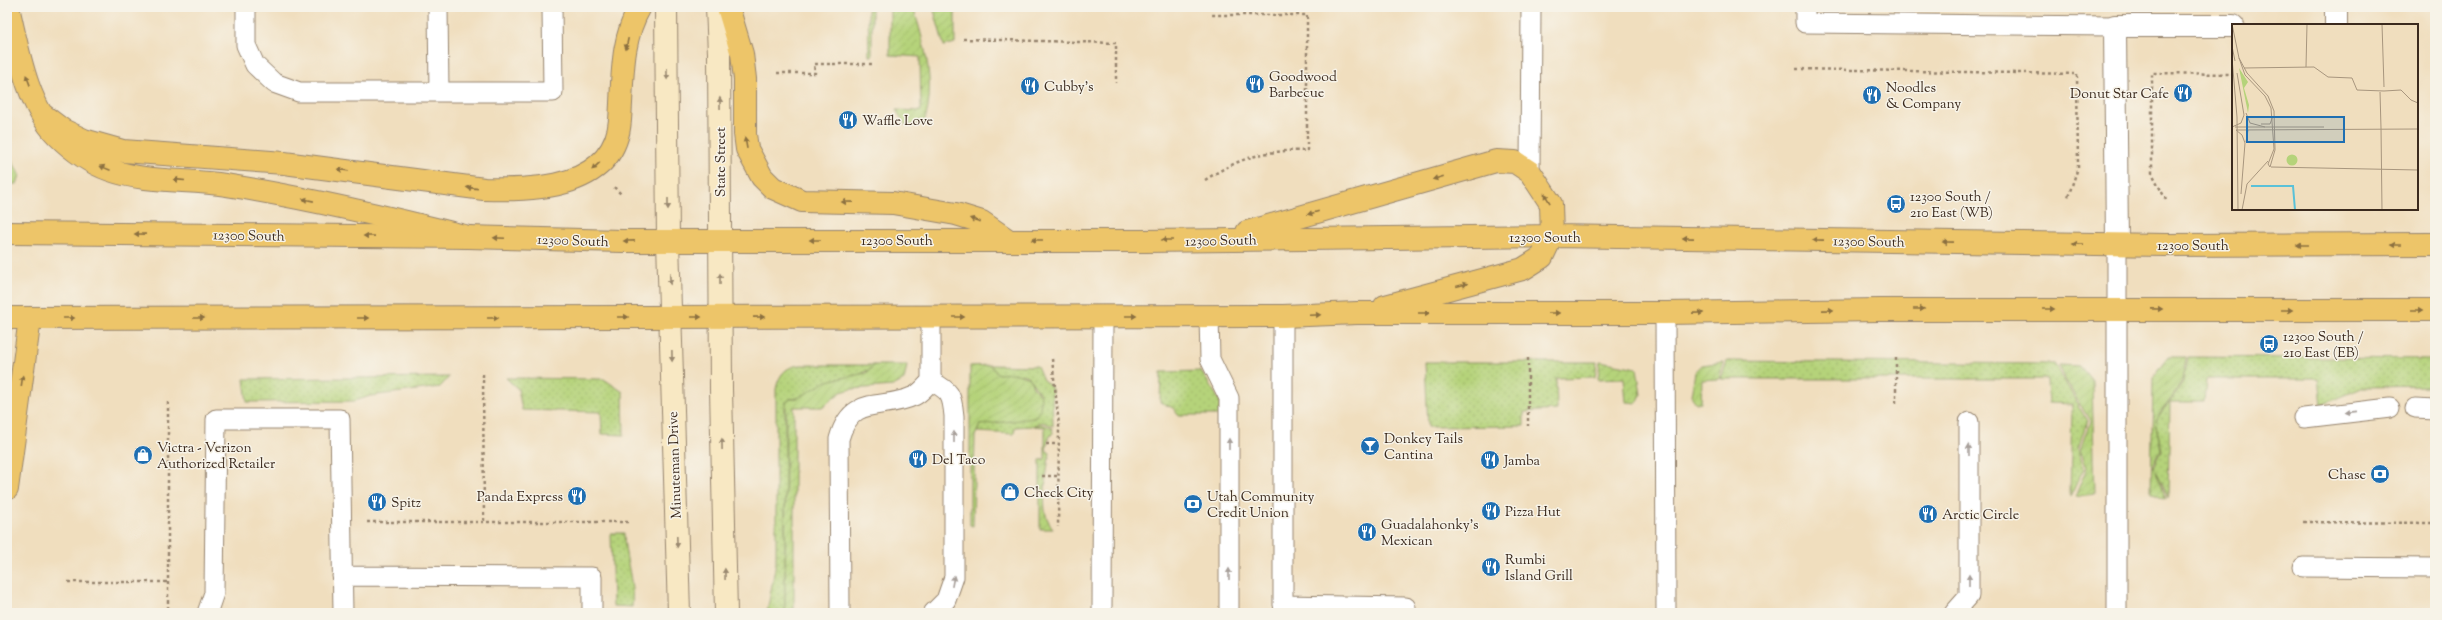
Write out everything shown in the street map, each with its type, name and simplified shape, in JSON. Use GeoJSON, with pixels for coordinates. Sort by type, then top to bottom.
{"type":"FeatureCollection","features":[{"type":"Feature","properties":{"kind":"main road"},"geometry":{"type":"LineString","coordinates":[[8,7],[23,67],[43,116],[57,135],[74,151],[94,163],[120,173],[225,185],[286,196],[407,221],[468,237]]}},
{"type":"Feature","properties":{"kind":"main road"},"geometry":{"type":"LineString","coordinates":[[43,116],[62,130],[84,140],[123,151],[284,163],[484,189],[509,190],[561,185],[578,179],[593,169],[605,156],[617,134],[626,46],[640,7]]}},
{"type":"Feature","properties":{"kind":"main road"},"geometry":{"type":"LineString","coordinates":[[666,7],[668,241],[671,317]]}},
{"type":"Feature","properties":{"kind":"main road","name":"State Street"},"geometry":{"type":"LineString","coordinates":[[717,7],[720,109],[720,317]]}},
{"type":"Feature","properties":{"kind":"main road"},"geometry":{"type":"LineString","coordinates":[[728,7],[742,54],[745,79],[745,134],[747,149],[762,177],[773,188],[802,201],[893,203],[950,212],[982,222],[1008,240]]}},
{"type":"Feature","properties":{"kind":"main road"},"geometry":{"type":"LineString","coordinates":[[1220,240],[1496,161],[1515,162],[1530,172],[1551,204],[1552,236],[1542,257],[1523,269],[1357,313]]}},
{"type":"Feature","properties":{"kind":"main road","name":"12300 South"},"geometry":{"type":"LineString","coordinates":[[7,233],[468,237],[668,241],[1220,240],[1552,236],[2117,244],[2435,244]]}},
{"type":"Feature","properties":{"kind":"main road"},"geometry":{"type":"LineString","coordinates":[[7,318],[1282,316],[1357,313],[1666,313],[2118,308],[2435,310]]}},
{"type":"Feature","properties":{"kind":"main road","name":"Minuteman Drive"},"geometry":{"type":"LineString","coordinates":[[671,317],[679,613]]}},
{"type":"Feature","properties":{"kind":"main road"},"geometry":{"type":"LineString","coordinates":[[720,317],[726,613]]}},
{"type":"Feature","properties":{"kind":"main road"},"geometry":{"type":"LineString","coordinates":[[7,489],[30,318]]}},
{"type":"Feature","properties":{"kind":"street"},"geometry":{"type":"LineString","coordinates":[[2336,7],[2336,24]]}},
{"type":"Feature","properties":{"kind":"street"},"geometry":{"type":"LineString","coordinates":[[2117,244],[2115,26],[2232,26]]}},
{"type":"Feature","properties":{"kind":"lane"},"geometry":{"type":"LineString","coordinates":[[246,7],[246,45],[255,65],[274,83],[299,92],[553,92],[552,7]]}},
{"type":"Feature","properties":{"kind":"lane"},"geometry":{"type":"LineString","coordinates":[[438,7],[439,92]]}},
{"type":"Feature","properties":{"kind":"lane"},"geometry":{"type":"LineString","coordinates":[[1530,172],[1531,7]]}},
{"type":"Feature","properties":{"kind":"lane"},"geometry":{"type":"LineString","coordinates":[[1805,7],[1805,23],[2115,26]]}},
{"type":"Feature","properties":{"kind":"lane"},"geometry":{"type":"LineString","coordinates":[[2117,244],[2117,613]]}},
{"type":"Feature","properties":{"kind":"lane"},"geometry":{"type":"LineString","coordinates":[[1666,313],[1666,613]]}},
{"type":"Feature","properties":{"kind":"lane"},"geometry":{"type":"LineString","coordinates":[[1102,613],[1103,316]]}},
{"type":"Feature","properties":{"kind":"lane"},"geometry":{"type":"LineString","coordinates":[[1209,316],[1210,359],[1230,398],[1229,613]]}},
{"type":"Feature","properties":{"kind":"lane"},"geometry":{"type":"LineString","coordinates":[[1282,316],[1282,609],[1406,607]]}},
{"type":"Feature","properties":{"kind":"lane"},"geometry":{"type":"LineString","coordinates":[[840,613],[839,439],[843,425],[850,414],[865,407],[914,396],[930,381],[931,317]]}},
{"type":"Feature","properties":{"kind":"lane"},"geometry":{"type":"LineString","coordinates":[[930,381],[946,389],[951,395],[954,416],[954,577],[946,600],[933,613]]}},
{"type":"Feature","properties":{"kind":"lane"},"geometry":{"type":"LineString","coordinates":[[2304,418],[2390,408]]}},
{"type":"Feature","properties":{"kind":"lane"},"geometry":{"type":"LineString","coordinates":[[2415,408],[2435,409]]}},
{"type":"Feature","properties":{"kind":"lane"},"geometry":{"type":"LineString","coordinates":[[207,613],[214,593],[216,419],[340,419],[343,613]]}},
{"type":"Feature","properties":{"kind":"lane"},"geometry":{"type":"LineString","coordinates":[[1954,613],[1969,596],[1969,422]]}},
{"type":"Feature","properties":{"kind":"lane"},"geometry":{"type":"LineString","coordinates":[[2303,568],[2435,568]]}},
{"type":"Feature","properties":{"kind":"lane"},"geometry":{"type":"LineString","coordinates":[[342,576],[592,577],[592,613]]}},
{"type":"Feature","properties":{"kind":"path"},"geometry":{"type":"LineString","coordinates":[[1204,180],[1232,163],[1282,150],[1308,151],[1308,15],[1211,15]]}},
{"type":"Feature","properties":{"kind":"path"},"geometry":{"type":"LineString","coordinates":[[963,39],[1116,43],[1116,83]]}},
{"type":"Feature","properties":{"kind":"path"},"geometry":{"type":"LineString","coordinates":[[777,74],[814,74],[814,64],[873,64]]}},
{"type":"Feature","properties":{"kind":"path"},"geometry":{"type":"LineString","coordinates":[[1796,69],[2077,74],[2078,168],[2068,197]]}},
{"type":"Feature","properties":{"kind":"path"},"geometry":{"type":"LineString","coordinates":[[2166,200],[2152,173],[2152,74],[2232,74]]}},
{"type":"Feature","properties":{"kind":"path"},"geometry":{"type":"LineString","coordinates":[[612,184],[621,194]]}},
{"type":"Feature","properties":{"kind":"path"},"geometry":{"type":"LineString","coordinates":[[1528,358],[1528,426]]}},
{"type":"Feature","properties":{"kind":"path"},"geometry":{"type":"LineString","coordinates":[[1896,358],[1896,404]]}},
{"type":"Feature","properties":{"kind":"path"},"geometry":{"type":"LineString","coordinates":[[1052,359],[1059,444],[1058,527]]}},
{"type":"Feature","properties":{"kind":"path"},"geometry":{"type":"LineString","coordinates":[[484,374],[484,522]]}},
{"type":"Feature","properties":{"kind":"path"},"geometry":{"type":"LineString","coordinates":[[168,402],[168,613]]}},
{"type":"Feature","properties":{"kind":"path"},"geometry":{"type":"LineString","coordinates":[[1046,444],[1059,444]]}},
{"type":"Feature","properties":{"kind":"path"},"geometry":{"type":"LineString","coordinates":[[1042,476],[1058,476]]}},
{"type":"Feature","properties":{"kind":"path"},"geometry":{"type":"LineString","coordinates":[[366,522],[630,522]]}},
{"type":"Feature","properties":{"kind":"path"},"geometry":{"type":"LineString","coordinates":[[2303,522],[2435,523]]}},
{"type":"Feature","properties":{"kind":"path"},"geometry":{"type":"LineString","coordinates":[[68,582],[168,582]]}},
{"type":"Feature","properties":{"kind":"green space"},"geometry":{"type":"Polygon","coordinates":[[[868,7],[872,7],[872,56],[869,56],[868,7]]]}},
{"type":"Feature","properties":{"kind":"green space"},"geometry":{"type":"Polygon","coordinates":[[[890,7],[913,7],[928,64],[928,109],[924,122],[906,126],[896,110],[921,111],[920,57],[890,55],[890,7]]]}},
{"type":"Feature","properties":{"kind":"green space"},"geometry":{"type":"Polygon","coordinates":[[[933,7],[955,7],[955,43],[944,46],[933,7]]]}},
{"type":"Feature","properties":{"kind":"green space"},"geometry":{"type":"Polygon","coordinates":[[[7,152],[20,175],[17,184],[7,184],[7,152]]]}},
{"type":"Feature","properties":{"kind":"green space"},"geometry":{"type":"Polygon","coordinates":[[[2169,357],[2185,357],[2182,382],[2155,420],[2161,450],[2153,466],[2166,499],[2151,492],[2153,378],[2169,357]]]}},
{"type":"Feature","properties":{"kind":"green space"},"geometry":{"type":"Polygon","coordinates":[[[2187,357],[2435,359],[2435,386],[2364,387],[2322,405],[2319,379],[2206,379],[2204,402],[2170,402],[2168,498],[2154,468],[2162,450],[2155,421],[2183,383],[2187,357]]]}},
{"type":"Feature","properties":{"kind":"green space"},"geometry":{"type":"Polygon","coordinates":[[[1600,361],[1637,368],[1641,395],[1637,403],[1626,402],[1624,378],[1598,379],[1600,361]]]}},
{"type":"Feature","properties":{"kind":"green space"},"geometry":{"type":"Polygon","coordinates":[[[1727,361],[2055,364],[2087,421],[2078,449],[2084,468],[2070,497],[2072,404],[2048,403],[2047,379],[1721,379],[1727,361]]]}},
{"type":"Feature","properties":{"kind":"green space"},"geometry":{"type":"Polygon","coordinates":[[[1425,362],[1597,362],[1595,377],[1556,378],[1557,410],[1524,412],[1524,426],[1428,427],[1425,362]]]}},
{"type":"Feature","properties":{"kind":"green space"},"geometry":{"type":"Polygon","coordinates":[[[1724,362],[1719,379],[1702,380],[1701,402],[1696,403],[1691,396],[1695,372],[1702,365],[1724,362]]]}},
{"type":"Feature","properties":{"kind":"green space"},"geometry":{"type":"Polygon","coordinates":[[[801,365],[875,365],[861,374],[851,378],[798,398],[790,399],[785,405],[785,613],[767,613],[776,562],[776,389],[781,375],[787,369],[801,365]]]}},
{"type":"Feature","properties":{"kind":"green space"},"geometry":{"type":"Polygon","coordinates":[[[875,365],[907,365],[904,380],[893,386],[852,389],[841,392],[822,407],[794,407],[794,613],[785,613],[786,402],[790,399],[798,398],[827,381],[866,373],[875,365]]]}},
{"type":"Feature","properties":{"kind":"green space"},"geometry":{"type":"Polygon","coordinates":[[[990,365],[1037,366],[1043,380],[1050,385],[1052,390],[1053,426],[1042,422],[1032,426],[1015,427],[1014,434],[977,432],[982,423],[1019,419],[1040,409],[1040,394],[1027,375],[997,374],[990,365]]]}},
{"type":"Feature","properties":{"kind":"green space"},"geometry":{"type":"Polygon","coordinates":[[[990,365],[998,374],[1014,373],[1030,378],[1033,387],[1041,397],[1040,412],[1034,418],[980,425],[975,436],[973,526],[970,525],[970,366],[990,365]]]}},
{"type":"Feature","properties":{"kind":"green space"},"geometry":{"type":"Polygon","coordinates":[[[2059,365],[2080,366],[2092,381],[2095,493],[2075,497],[2087,467],[2080,450],[2090,421],[2066,381],[2059,365]]]}},
{"type":"Feature","properties":{"kind":"green space"},"geometry":{"type":"Polygon","coordinates":[[[1201,371],[1220,401],[1219,415],[1178,415],[1173,408],[1160,402],[1161,372],[1201,371]]]}},
{"type":"Feature","properties":{"kind":"green space"},"geometry":{"type":"Polygon","coordinates":[[[449,377],[440,387],[370,396],[355,401],[247,402],[244,379],[449,377]]]}},
{"type":"Feature","properties":{"kind":"green space"},"geometry":{"type":"Polygon","coordinates":[[[506,378],[604,379],[623,392],[624,435],[602,434],[601,412],[522,410],[518,389],[506,378]]]}},
{"type":"Feature","properties":{"kind":"green space"},"geometry":{"type":"Polygon","coordinates":[[[1042,424],[1052,428],[1053,433],[1049,437],[1046,450],[1050,453],[1046,475],[1045,509],[1048,521],[1053,529],[1040,529],[1040,460],[1045,459],[1045,427],[1034,426],[1042,424]]]}},
{"type":"Feature","properties":{"kind":"green space"},"geometry":{"type":"Polygon","coordinates":[[[611,533],[624,533],[624,542],[632,588],[632,607],[613,606],[611,533]]]}},
{"type":"Feature","properties":{"kind":"place","name":"Goodwood Barbecue"},"geometry":{"type":"Point","coordinates":[1255,84]}},
{"type":"Feature","properties":{"kind":"place","name":"Cubby’s"},"geometry":{"type":"Point","coordinates":[1030,86]}},
{"type":"Feature","properties":{"kind":"place","name":"Donut Star Cafe"},"geometry":{"type":"Point","coordinates":[2183,93]}},
{"type":"Feature","properties":{"kind":"place","name":"Noodles & Company"},"geometry":{"type":"Point","coordinates":[1872,95]}},
{"type":"Feature","properties":{"kind":"place","name":"Waffle Love"},"geometry":{"type":"Point","coordinates":[848,120]}},
{"type":"Feature","properties":{"kind":"place","name":"12300 South / 210 East (WB)"},"geometry":{"type":"Point","coordinates":[1896,204]}},
{"type":"Feature","properties":{"kind":"place","name":"12300 South / 210 East (EB)"},"geometry":{"type":"Point","coordinates":[2269,344]}},
{"type":"Feature","properties":{"kind":"place","name":"Donkey Tails Cantina"},"geometry":{"type":"Point","coordinates":[1370,446]}},
{"type":"Feature","properties":{"kind":"place","name":"Victra - Verizon Authorized Retailer"},"geometry":{"type":"Point","coordinates":[143,455]}},
{"type":"Feature","properties":{"kind":"place","name":"Del Taco"},"geometry":{"type":"Point","coordinates":[918,459]}},
{"type":"Feature","properties":{"kind":"place","name":"Jamba"},"geometry":{"type":"Point","coordinates":[1490,460]}},
{"type":"Feature","properties":{"kind":"place","name":"Chase"},"geometry":{"type":"Point","coordinates":[2380,474]}},
{"type":"Feature","properties":{"kind":"place","name":"Check City"},"geometry":{"type":"Point","coordinates":[1010,492]}},
{"type":"Feature","properties":{"kind":"place","name":"Panda Express"},"geometry":{"type":"Point","coordinates":[577,496]}},
{"type":"Feature","properties":{"kind":"place","name":"Spitz"},"geometry":{"type":"Point","coordinates":[377,502]}},
{"type":"Feature","properties":{"kind":"place","name":"Utah Community Credit Union"},"geometry":{"type":"Point","coordinates":[1193,504]}},
{"type":"Feature","properties":{"kind":"place","name":"Pizza Hut"},"geometry":{"type":"Point","coordinates":[1491,511]}},
{"type":"Feature","properties":{"kind":"place","name":"Arctic Circle"},"geometry":{"type":"Point","coordinates":[1928,514]}},
{"type":"Feature","properties":{"kind":"place","name":"Guadalahonky's Mexican"},"geometry":{"type":"Point","coordinates":[1367,532]}},
{"type":"Feature","properties":{"kind":"place","name":"Rumbi Island Grill"},"geometry":{"type":"Point","coordinates":[1491,567]}}]}
